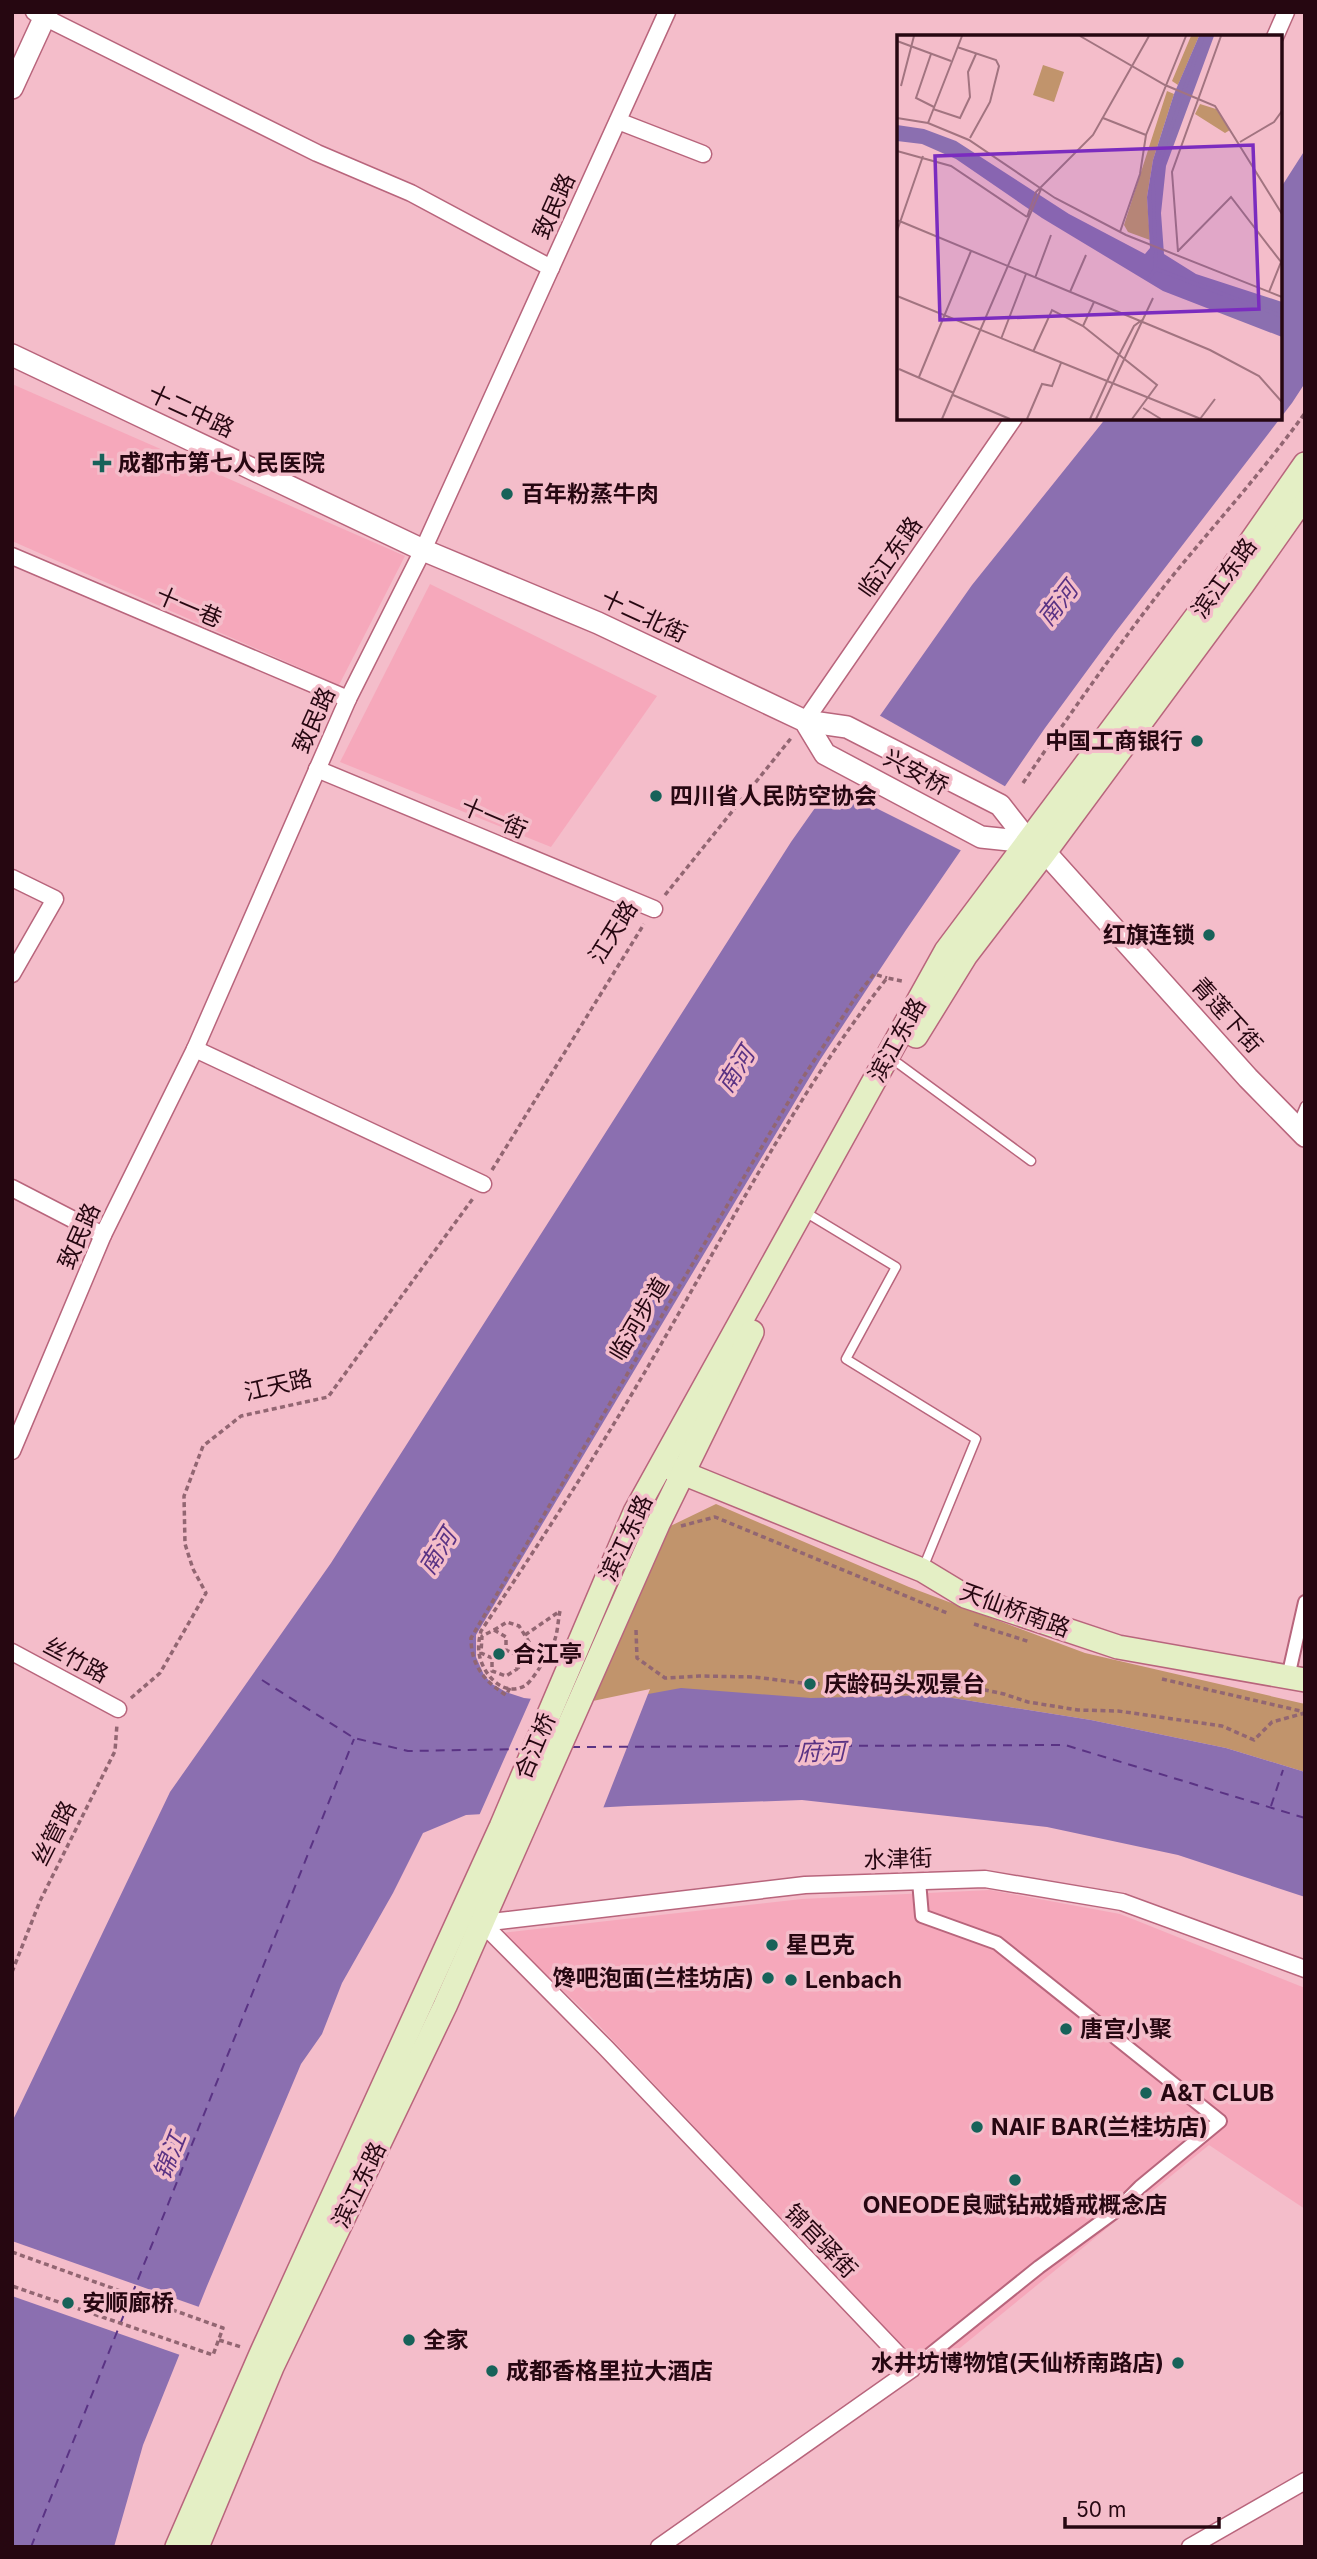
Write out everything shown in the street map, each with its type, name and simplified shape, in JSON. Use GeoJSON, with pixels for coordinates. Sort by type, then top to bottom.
{"type":"FeatureCollection","features":[{"type":"Feature","properties":{"kind":"main road","name":"滨江东路"},"geometry":{"type":"LineString","coordinates":[[570,1665],[635,1512],[672,1469],[810,1215],[966,954],[1037,847],[1305,464]]}},
{"type":"Feature","properties":{"kind":"main road","name":"滨江东路"},"geometry":{"type":"LineString","coordinates":[[595,1664],[672,1469],[946,951],[1037,847],[1243,584],[1305,496]]}},
{"type":"Feature","properties":{"kind":"main road","name":"天仙桥南路"},"geometry":{"type":"LineString","coordinates":[[672,1469],[922,1570],[965,1596],[1118,1647],[1296,1678]]}},
{"type":"Feature","properties":{"kind":"main road","name":"合江桥"},"geometry":{"type":"LineString","coordinates":[[525,1824],[595,1664]]}},
{"type":"Feature","properties":{"kind":"main road","name":"合江桥"},"geometry":{"type":"LineString","coordinates":[[500,1828],[570,1665]]}},
{"type":"Feature","properties":{"kind":"main road","name":"滨江东路"},"geometry":{"type":"LineString","coordinates":[[197,2547],[272,2367],[482,1923],[525,1824]]}},
{"type":"Feature","properties":{"kind":"main road","name":"滨江东路"},"geometry":{"type":"LineString","coordinates":[[177,2547],[261,2354],[500,1828]]}},
{"type":"Feature","properties":{"kind":"street","name":"致民路"},"geometry":{"type":"LineString","coordinates":[[12,1451],[103,1235],[195,1049],[348,699],[423,550],[667,12]]}},
{"type":"Feature","properties":{"kind":"street"},"geometry":{"type":"LineString","coordinates":[[1276,35],[1286,12]]}},
{"type":"Feature","properties":{"kind":"street"},"geometry":{"type":"LineString","coordinates":[[12,88],[42,14],[317,153],[411,193],[551,268]]}},
{"type":"Feature","properties":{"kind":"street"},"geometry":{"type":"LineString","coordinates":[[618,121],[703,154]]}},
{"type":"Feature","properties":{"kind":"street","name":"十二中路"},"geometry":{"type":"LineString","coordinates":[[12,355],[423,550]]}},
{"type":"Feature","properties":{"kind":"street","name":"临江东路"},"geometry":{"type":"LineString","coordinates":[[804,721],[1013,420]]}},
{"type":"Feature","properties":{"kind":"street","name":"十二北街"},"geometry":{"type":"LineString","coordinates":[[423,550],[598,623],[804,721]]}},
{"type":"Feature","properties":{"kind":"street","name":"十一巷"},"geometry":{"type":"LineString","coordinates":[[12,556],[348,699]]}},
{"type":"Feature","properties":{"kind":"street","name":"青莲下街"},"geometry":{"type":"LineString","coordinates":[[804,721],[847,727],[1000,805],[1248,1078],[1301,1132]]}},
{"type":"Feature","properties":{"kind":"street","name":"兴安桥"},"geometry":{"type":"LineString","coordinates":[[804,721],[825,754],[981,837],[1037,847]]}},
{"type":"Feature","properties":{"kind":"street","name":"十一街"},"geometry":{"type":"LineString","coordinates":[[317,769],[654,909]]}},
{"type":"Feature","properties":{"kind":"street"},"geometry":{"type":"LineString","coordinates":[[12,878],[55,899],[12,974]]}},
{"type":"Feature","properties":{"kind":"street"},"geometry":{"type":"LineString","coordinates":[[195,1049],[483,1184]]}},
{"type":"Feature","properties":{"kind":"street"},"geometry":{"type":"LineString","coordinates":[[12,1188],[103,1235]]}},
{"type":"Feature","properties":{"kind":"street"},"geometry":{"type":"LineString","coordinates":[[1296,1678],[1305,1602]]}},
{"type":"Feature","properties":{"kind":"street","name":"丝竹路"},"geometry":{"type":"LineString","coordinates":[[12,1652],[118,1709]]}},
{"type":"Feature","properties":{"kind":"street","name":"水津街"},"geometry":{"type":"LineString","coordinates":[[482,1923],[805,1885],[985,1879],[1122,1902],[1305,1969]]}},
{"type":"Feature","properties":{"kind":"street"},"geometry":{"type":"LineString","coordinates":[[659,2547],[912,2369],[1039,2267],[1117,2210],[1140,2187],[1220,2121],[997,1944],[922,1916],[919,1881]]}},
{"type":"Feature","properties":{"kind":"street","name":"锦官驿街"},"geometry":{"type":"LineString","coordinates":[[482,1923],[606,2048],[912,2369]]}},
{"type":"Feature","properties":{"kind":"street"},"geometry":{"type":"LineString","coordinates":[[1190,2547],[1305,2481]]}},
{"type":"Feature","properties":{"kind":"lane"},"geometry":{"type":"LineString","coordinates":[[899,1064],[1031,1161]]}},
{"type":"Feature","properties":{"kind":"lane"},"geometry":{"type":"LineString","coordinates":[[1301,1132],[1305,1106]]}},
{"type":"Feature","properties":{"kind":"lane"},"geometry":{"type":"LineString","coordinates":[[810,1215],[896,1267],[846,1359],[976,1438],[922,1570]]}},
{"type":"Feature","properties":{"kind":"path"},"geometry":{"type":"LineString","coordinates":[[1023,783],[1075,707],[1169,580],[1279,449],[1305,413]]}},
{"type":"Feature","properties":{"kind":"path","name":"江天路"},"geometry":{"type":"LineString","coordinates":[[118,1709],[160,1673],[206,1593],[192,1569],[185,1544],[184,1496],[203,1446],[241,1416],[328,1397],[483,1184],[654,909],[804,721]]}},
{"type":"Feature","properties":{"kind":"path","name":"临河步道"},"geometry":{"type":"LineString","coordinates":[[510,1688],[506,1695],[490,1685],[480,1674],[471,1650],[471,1638],[802,1079],[874,974],[887,978]]}},
{"type":"Feature","properties":{"kind":"path"},"geometry":{"type":"LineString","coordinates":[[525,1635],[559,1611],[555,1641],[528,1684],[518,1689],[492,1681],[479,1654],[481,1631],[579,1483],[742,1198],[855,1019],[887,978],[902,981]]}},
{"type":"Feature","properties":{"kind":"path"},"geometry":{"type":"LineString","coordinates":[[507,1622],[519,1626],[525,1635],[531,1645],[529,1657],[506,1676],[492,1671],[492,1658],[481,1653],[482,1636],[507,1622]]}},
{"type":"Feature","properties":{"kind":"path"},"geometry":{"type":"LineString","coordinates":[[636,1627],[637,1658],[665,1678],[754,1677],[810,1684],[952,1684],[1004,1694],[1028,1702],[1078,1710],[1118,1711],[1222,1726],[1254,1740],[1272,1722],[1305,1713]]}},
{"type":"Feature","properties":{"kind":"path"},"geometry":{"type":"LineString","coordinates":[[494,1630],[506,1637],[506,1650],[517,1655],[517,1669]]}},
{"type":"Feature","properties":{"kind":"path","name":"丝管路"},"geometry":{"type":"LineString","coordinates":[[12,1972],[40,1901],[115,1751],[118,1709]]}},
{"type":"Feature","properties":{"kind":"path"},"geometry":{"type":"LineString","coordinates":[[12,2252],[223,2328],[213,2355],[12,2286]]}},
{"type":"Feature","properties":{"kind":"shaded area","name":"成都市第七人民医院"},"geometry":{"type":"Polygon","coordinates":[[[12,384],[405,556],[339,685],[12,541],[12,384]]]}},
{"type":"Feature","properties":{"kind":"shaded area"},"geometry":{"type":"Polygon","coordinates":[[[430,584],[657,696],[551,847],[340,762],[430,584]]]}},
{"type":"Feature","properties":{"kind":"shaded area"},"geometry":{"type":"Polygon","coordinates":[[[716,1504],[909,1587],[1085,1653],[1305,1704],[1305,1772],[1226,1748],[1091,1720],[934,1695],[588,1705],[658,1532],[716,1504]]]}},
{"type":"Feature","properties":{"kind":"shaded area"},"geometry":{"type":"Polygon","coordinates":[[[990,1890],[1120,1914],[1305,1988],[1305,2209],[1209,2145],[928,2374],[589,2015],[502,1933],[802,1899],[990,1890]]]}},
{"type":"Feature","properties":{"kind":"water"},"geometry":{"type":"Polygon","coordinates":[[[1305,150],[1305,383],[1282,416],[1282,186],[1305,150]]]}},
{"type":"Feature","properties":{"kind":"water"},"geometry":{"type":"Polygon","coordinates":[[[1104,420],[1279,420],[1045,728],[820,1060],[476,1635],[476,1657],[484,1675],[492,1684],[524,1698],[588,1705],[681,1688],[811,1698],[934,1695],[1091,1720],[1226,1748],[1305,1772],[1305,1897],[1178,1855],[1047,1827],[802,1800],[466,1815],[423,1833],[393,1893],[342,1983],[322,2034],[301,2064],[143,2445],[114,2547],[12,2547],[12,2122],[170,1792],[331,1563],[791,842],[972,585],[1104,420]]]}},
{"type":"Feature","properties":{"kind":"pier"},"geometry":{"type":"Polygon","coordinates":[[[877,714],[1008,788],[964,852],[828,784],[877,714]]]}},
{"type":"Feature","properties":{"kind":"pier"},"geometry":{"type":"Polygon","coordinates":[[[650,1689],[602,1811],[478,1818],[532,1696],[588,1702],[650,1689]]]}},
{"type":"Feature","properties":{"kind":"pier","name":"安顺廊桥"},"geometry":{"type":"Polygon","coordinates":[[[12,2241],[202,2308],[183,2356],[12,2296],[12,2241]]]}},
{"type":"Feature","properties":{"kind":"ferry route"},"geometry":{"type":"LineString","coordinates":[[262,1680],[354,1738],[408,1751],[524,1749]]}},
{"type":"Feature","properties":{"kind":"ferry route"},"geometry":{"type":"LineString","coordinates":[[31,2547],[354,1739]]}},
{"type":"Feature","properties":{"kind":"ferry route"},"geometry":{"type":"LineString","coordinates":[[571,1747],[1065,1745],[1305,1818]]}},
{"type":"Feature","properties":{"kind":"ferry route"},"geometry":{"type":"LineString","coordinates":[[1271,1806],[1283,1770]]}},
{"type":"Feature","properties":{"kind":"place","name":"成都市第七人民医院"},"geometry":{"type":"Point","coordinates":[102,463]}},
{"type":"Feature","properties":{"kind":"place","name":"百年粉蒸牛肉"},"geometry":{"type":"Point","coordinates":[507,494]}},
{"type":"Feature","properties":{"kind":"place","name":"中国工商银行"},"geometry":{"type":"Point","coordinates":[1197,741]}},
{"type":"Feature","properties":{"kind":"place","name":"四川省人民防空协会"},"geometry":{"type":"Point","coordinates":[656,796]}},
{"type":"Feature","properties":{"kind":"place","name":"红旗连锁"},"geometry":{"type":"Point","coordinates":[1209,935]}},
{"type":"Feature","properties":{"kind":"place","name":"合江亭"},"geometry":{"type":"Point","coordinates":[499,1654]}},
{"type":"Feature","properties":{"kind":"place","name":"庆龄码头观景台"},"geometry":{"type":"Point","coordinates":[810,1684]}},
{"type":"Feature","properties":{"kind":"place","name":"星巴克"},"geometry":{"type":"Point","coordinates":[772,1945]}},
{"type":"Feature","properties":{"kind":"place","name":"馋吧泡面(兰桂坊店)"},"geometry":{"type":"Point","coordinates":[768,1978]}},
{"type":"Feature","properties":{"kind":"place","name":"Lenbach"},"geometry":{"type":"Point","coordinates":[791,1980]}},
{"type":"Feature","properties":{"kind":"place","name":"唐宫小聚"},"geometry":{"type":"Point","coordinates":[1066,2029]}},
{"type":"Feature","properties":{"kind":"place","name":"A&T CLUB"},"geometry":{"type":"Point","coordinates":[1146,2093]}},
{"type":"Feature","properties":{"kind":"place","name":"NAIF BAR(兰桂坊店)"},"geometry":{"type":"Point","coordinates":[977,2127]}},
{"type":"Feature","properties":{"kind":"place","name":"ONEODE良赋钻戒婚戒概念店"},"geometry":{"type":"Point","coordinates":[1015,2180]}},
{"type":"Feature","properties":{"kind":"place","name":"安顺廊桥"},"geometry":{"type":"Point","coordinates":[68,2303]}},
{"type":"Feature","properties":{"kind":"place","name":"全家"},"geometry":{"type":"Point","coordinates":[409,2340]}},
{"type":"Feature","properties":{"kind":"place","name":"水井坊博物馆(天仙桥南路店)"},"geometry":{"type":"Point","coordinates":[1178,2363]}},
{"type":"Feature","properties":{"kind":"place","name":"成都香格里拉大酒店"},"geometry":{"type":"Point","coordinates":[492,2371]}},
{"type":"Feature","properties":{"kind":"water label","name":"南河"},"geometry":{"type":"Point","coordinates":[1058,604]}},
{"type":"Feature","properties":{"kind":"water label","name":"南河"},"geometry":{"type":"Point","coordinates":[736,1070]}},
{"type":"Feature","properties":{"kind":"water label","name":"南河"},"geometry":{"type":"Point","coordinates":[438,1552]}},
{"type":"Feature","properties":{"kind":"water label","name":"府河"},"geometry":{"type":"Point","coordinates":[821,1752]}},
{"type":"Feature","properties":{"kind":"water label","name":"锦江"},"geometry":{"type":"Point","coordinates":[170,2156]}}]}
